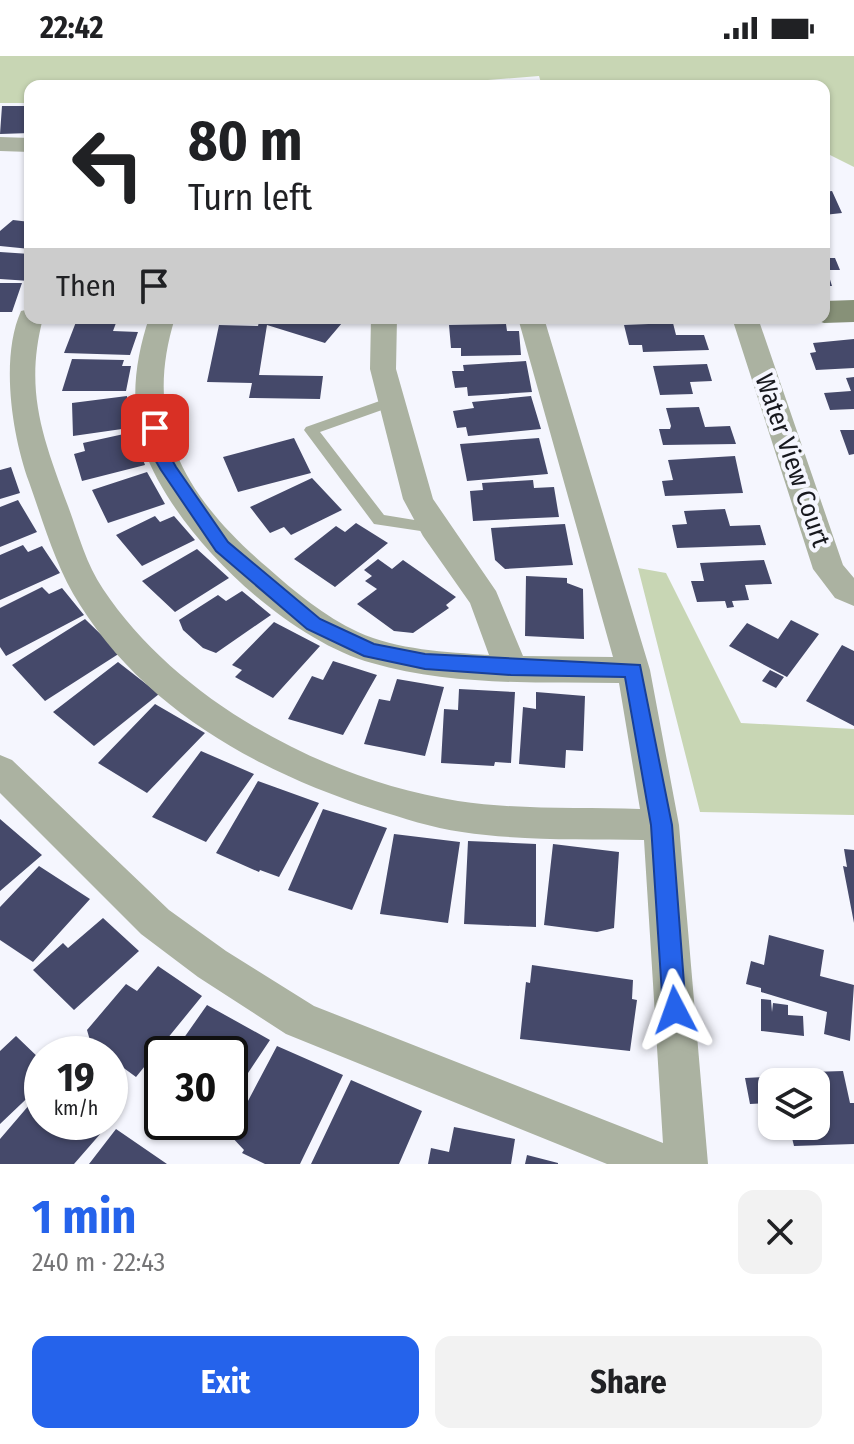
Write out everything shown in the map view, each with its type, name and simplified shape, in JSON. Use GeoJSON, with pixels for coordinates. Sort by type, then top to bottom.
{"type":"FeatureCollection","features":[{"type":"Feature","properties":{"kind":"street"},"geometry":{"type":"LineString","coordinates":[[0,163],[17,145]]}},
{"type":"Feature","properties":{"kind":"street"},"geometry":{"type":"LineString","coordinates":[[830,312],[854,311]]}},
{"type":"Feature","properties":{"kind":"street"},"geometry":{"type":"LineString","coordinates":[[28,324],[19,360],[20,407],[25,431],[74,564],[92,597],[115,628],[175,689],[254,743],[306,769],[378,796],[472,818],[661,825]]}},
{"type":"Feature","properties":{"kind":"street"},"geometry":{"type":"LineString","coordinates":[[160,324],[146,383],[159,451],[181,489],[222,547],[313,624],[370,651],[425,662],[511,668],[633,670]]}},
{"type":"Feature","properties":{"kind":"street"},"geometry":{"type":"LineString","coordinates":[[384,324],[383,369],[418,499],[434,528],[485,599],[511,668]]}},
{"type":"Feature","properties":{"kind":"street"},"geometry":{"type":"LineString","coordinates":[[533,324],[633,670],[661,825],[686,1164]]}},
{"type":"Feature","properties":{"kind":"street","name":"Water View Court"},"geometry":{"type":"LineString","coordinates":[[747,324],[829,569],[846,590],[854,594]]}},
{"type":"Feature","properties":{"kind":"street"},"geometry":{"type":"LineString","coordinates":[[0,770],[155,922],[212,964],[300,1020],[661,1164]]}},
{"type":"Feature","properties":{"kind":"lane"},"geometry":{"type":"LineString","coordinates":[[391,402],[311,430],[379,520],[434,528]]}},
{"type":"Feature","properties":{"kind":"green space"},"geometry":{"type":"Polygon","coordinates":[[[0,56],[854,56],[854,167],[830,155],[830,80],[540,80],[539,76],[488,80],[24,80],[24,103],[0,103],[0,56]]]}},
{"type":"Feature","properties":{"kind":"green space"},"geometry":{"type":"Polygon","coordinates":[[[638,568],[666,573],[741,723],[854,729],[854,815],[700,812],[638,568]]]}},
{"type":"Feature","properties":{"kind":"building"},"geometry":{"type":"Polygon","coordinates":[[[2,106],[24,106],[24,133],[0,134],[2,106]]]}},
{"type":"Feature","properties":{"kind":"building"},"geometry":{"type":"Polygon","coordinates":[[[832,191],[842,213],[830,214],[832,191]]]}},
{"type":"Feature","properties":{"kind":"building"},"geometry":{"type":"Polygon","coordinates":[[[13,220],[24,221],[24,248],[0,246],[0,231],[13,220]]]}},
{"type":"Feature","properties":{"kind":"building"},"geometry":{"type":"Polygon","coordinates":[[[0,252],[24,254],[24,281],[0,279],[0,252]]]}},
{"type":"Feature","properties":{"kind":"building"},"geometry":{"type":"Polygon","coordinates":[[[830,258],[835,258],[840,270],[830,270],[830,258]]]}},
{"type":"Feature","properties":{"kind":"building"},"geometry":{"type":"Polygon","coordinates":[[[0,283],[22,283],[12,312],[0,312],[0,283]]]}},
{"type":"Feature","properties":{"kind":"building"},"geometry":{"type":"Polygon","coordinates":[[[75,324],[116,324],[113,331],[138,332],[130,355],[64,353],[75,324]]]}},
{"type":"Feature","properties":{"kind":"building"},"geometry":{"type":"Polygon","coordinates":[[[258,324],[341,324],[325,343],[267,325],[259,375],[323,376],[320,399],[249,398],[252,383],[207,382],[219,325],[258,324]]]}},
{"type":"Feature","properties":{"kind":"building"},"geometry":{"type":"Polygon","coordinates":[[[506,324],[507,331],[519,331],[521,355],[461,356],[461,348],[451,348],[449,325],[506,324]]]}},
{"type":"Feature","properties":{"kind":"building"},"geometry":{"type":"Polygon","coordinates":[[[673,324],[676,335],[704,335],[709,350],[643,352],[642,345],[629,345],[624,325],[673,324]]]}},
{"type":"Feature","properties":{"kind":"building"},"geometry":{"type":"Polygon","coordinates":[[[854,339],[854,368],[816,370],[810,353],[816,352],[813,343],[854,339]]]}},
{"type":"Feature","properties":{"kind":"building"},"geometry":{"type":"Polygon","coordinates":[[[72,359],[124,360],[122,366],[131,366],[126,391],[62,391],[72,359]]]}},
{"type":"Feature","properties":{"kind":"building"},"geometry":{"type":"Polygon","coordinates":[[[526,361],[532,392],[468,396],[467,387],[455,388],[452,371],[464,371],[463,365],[526,361]]]}},
{"type":"Feature","properties":{"kind":"building"},"geometry":{"type":"Polygon","coordinates":[[[707,364],[712,381],[690,382],[693,394],[660,395],[653,366],[707,364]]]}},
{"type":"Feature","properties":{"kind":"building"},"geometry":{"type":"Polygon","coordinates":[[[854,377],[854,409],[830,410],[824,393],[851,391],[846,378],[854,377]]]}},
{"type":"Feature","properties":{"kind":"building"},"geometry":{"type":"Polygon","coordinates":[[[127,396],[129,428],[73,436],[72,403],[127,396]]]}},
{"type":"Feature","properties":{"kind":"building"},"geometry":{"type":"Polygon","coordinates":[[[531,396],[541,429],[468,436],[466,427],[457,428],[453,411],[474,408],[472,402],[531,396]]]}},
{"type":"Feature","properties":{"kind":"building"},"geometry":{"type":"Polygon","coordinates":[[[699,407],[705,427],[730,426],[736,444],[663,445],[659,429],[670,429],[671,426],[666,408],[699,407]]]}},
{"type":"Feature","properties":{"kind":"building"},"geometry":{"type":"Polygon","coordinates":[[[840,430],[854,430],[854,454],[849,455],[840,430]]]}},
{"type":"Feature","properties":{"kind":"building"},"geometry":{"type":"Polygon","coordinates":[[[133,432],[145,465],[82,481],[74,454],[85,451],[83,443],[133,432]]]}},
{"type":"Feature","properties":{"kind":"building"},"geometry":{"type":"Polygon","coordinates":[[[294,438],[311,473],[238,492],[223,457],[294,438]]]}},
{"type":"Feature","properties":{"kind":"building"},"geometry":{"type":"Polygon","coordinates":[[[539,438],[548,474],[467,481],[460,444],[539,438]]]}},
{"type":"Feature","properties":{"kind":"building"},"geometry":{"type":"Polygon","coordinates":[[[735,456],[743,493],[665,496],[662,481],[673,480],[668,460],[735,456]]]}},
{"type":"Feature","properties":{"kind":"building"},"geometry":{"type":"Polygon","coordinates":[[[11,467],[20,493],[0,499],[0,470],[11,467]]]}},
{"type":"Feature","properties":{"kind":"building"},"geometry":{"type":"Polygon","coordinates":[[[147,472],[165,504],[108,523],[92,490],[147,472]]]}},
{"type":"Feature","properties":{"kind":"building"},"geometry":{"type":"Polygon","coordinates":[[[312,478],[342,510],[291,535],[284,527],[270,533],[250,507],[312,478]]]}},
{"type":"Feature","properties":{"kind":"building"},"geometry":{"type":"Polygon","coordinates":[[[533,480],[534,488],[554,487],[559,517],[473,521],[470,491],[483,490],[482,483],[533,480]]]}},
{"type":"Feature","properties":{"kind":"building"},"geometry":{"type":"Polygon","coordinates":[[[18,500],[37,532],[0,547],[0,507],[18,500]]]}},
{"type":"Feature","properties":{"kind":"building"},"geometry":{"type":"Polygon","coordinates":[[[725,509],[730,526],[760,525],[766,545],[677,548],[672,525],[687,524],[684,511],[725,509]]]}},
{"type":"Feature","properties":{"kind":"building"},"geometry":{"type":"Polygon","coordinates":[[[155,516],[160,522],[174,516],[195,540],[142,566],[116,535],[155,516]]]}},
{"type":"Feature","properties":{"kind":"building"},"geometry":{"type":"Polygon","coordinates":[[[356,523],[388,543],[335,587],[294,559],[336,526],[345,532],[356,523]]]}},
{"type":"Feature","properties":{"kind":"building"},"geometry":{"type":"Polygon","coordinates":[[[565,524],[573,565],[505,569],[495,560],[491,528],[565,524]]]}},
{"type":"Feature","properties":{"kind":"building"},"geometry":{"type":"Polygon","coordinates":[[[23,545],[28,552],[42,546],[60,573],[0,600],[0,555],[23,545]]]}},
{"type":"Feature","properties":{"kind":"building"},"geometry":{"type":"Polygon","coordinates":[[[197,549],[229,578],[175,612],[142,581],[197,549]]]}},
{"type":"Feature","properties":{"kind":"building"},"geometry":{"type":"Polygon","coordinates":[[[378,559],[392,569],[403,560],[456,597],[446,605],[449,608],[413,633],[394,631],[357,604],[377,589],[365,581],[372,576],[364,570],[378,559]]]}},
{"type":"Feature","properties":{"kind":"building"},"geometry":{"type":"Polygon","coordinates":[[[764,560],[772,584],[745,585],[749,600],[732,601],[734,607],[727,608],[725,601],[697,602],[691,581],[704,581],[700,563],[764,560]]]}},
{"type":"Feature","properties":{"kind":"building"},"geometry":{"type":"Polygon","coordinates":[[[526,576],[567,578],[567,583],[583,589],[584,639],[525,636],[526,576]]]}},
{"type":"Feature","properties":{"kind":"building"},"geometry":{"type":"Polygon","coordinates":[[[42,587],[49,594],[62,588],[84,615],[6,656],[0,647],[0,608],[42,587]]]}},
{"type":"Feature","properties":{"kind":"building"},"geometry":{"type":"Polygon","coordinates":[[[242,591],[271,615],[216,653],[203,648],[183,630],[179,620],[218,595],[226,601],[242,591]]]}},
{"type":"Feature","properties":{"kind":"building"},"geometry":{"type":"Polygon","coordinates":[[[85,619],[120,653],[45,701],[12,665],[85,619]]]}},
{"type":"Feature","properties":{"kind":"building"},"geometry":{"type":"Polygon","coordinates":[[[791,620],[819,634],[787,677],[729,646],[747,623],[778,639],[791,620]]]}},
{"type":"Feature","properties":{"kind":"building"},"geometry":{"type":"Polygon","coordinates":[[[274,622],[320,646],[273,698],[235,677],[242,670],[232,665],[274,622]]]}},
{"type":"Feature","properties":{"kind":"building"},"geometry":{"type":"Polygon","coordinates":[[[842,645],[854,651],[854,726],[806,701],[842,645]]]}},
{"type":"Feature","properties":{"kind":"building"},"geometry":{"type":"Polygon","coordinates":[[[333,661],[377,675],[343,735],[288,719],[312,676],[323,680],[333,661]]]}},
{"type":"Feature","properties":{"kind":"building"},"geometry":{"type":"Polygon","coordinates":[[[118,662],[159,694],[94,746],[53,712],[118,662]]]}},
{"type":"Feature","properties":{"kind":"building"},"geometry":{"type":"Polygon","coordinates":[[[770,670],[784,677],[776,688],[762,681],[770,670]]]}},
{"type":"Feature","properties":{"kind":"building"},"geometry":{"type":"Polygon","coordinates":[[[397,679],[444,687],[425,756],[364,744],[379,699],[390,701],[397,679]]]}},
{"type":"Feature","properties":{"kind":"building"},"geometry":{"type":"Polygon","coordinates":[[[459,689],[515,692],[511,763],[495,762],[494,766],[441,763],[444,709],[458,710],[459,689]]]}},
{"type":"Feature","properties":{"kind":"building"},"geometry":{"type":"Polygon","coordinates":[[[536,692],[585,696],[583,751],[566,750],[565,768],[519,764],[523,707],[536,709],[536,692]]]}},
{"type":"Feature","properties":{"kind":"building"},"geometry":{"type":"Polygon","coordinates":[[[155,704],[205,733],[147,793],[98,763],[155,704]]]}},
{"type":"Feature","properties":{"kind":"building"},"geometry":{"type":"Polygon","coordinates":[[[201,751],[254,774],[206,842],[152,817],[201,751]]]}},
{"type":"Feature","properties":{"kind":"building"},"geometry":{"type":"Polygon","coordinates":[[[258,781],[319,803],[279,877],[259,872],[216,853],[258,781]]]}},
{"type":"Feature","properties":{"kind":"building"},"geometry":{"type":"Polygon","coordinates":[[[323,809],[387,828],[352,910],[288,890],[323,809]]]}},
{"type":"Feature","properties":{"kind":"building"},"geometry":{"type":"Polygon","coordinates":[[[0,819],[42,855],[0,891],[0,819]]]}},
{"type":"Feature","properties":{"kind":"building"},"geometry":{"type":"Polygon","coordinates":[[[394,834],[460,842],[448,923],[380,914],[394,834]]]}},
{"type":"Feature","properties":{"kind":"building"},"geometry":{"type":"Polygon","coordinates":[[[468,841],[536,844],[536,927],[464,924],[468,841]]]}},
{"type":"Feature","properties":{"kind":"building"},"geometry":{"type":"Polygon","coordinates":[[[553,844],[619,852],[614,928],[597,932],[544,925],[553,844]]]}},
{"type":"Feature","properties":{"kind":"building"},"geometry":{"type":"Polygon","coordinates":[[[844,849],[854,850],[854,923],[843,866],[847,867],[844,849]]]}},
{"type":"Feature","properties":{"kind":"building"},"geometry":{"type":"Polygon","coordinates":[[[39,866],[90,899],[33,962],[0,940],[0,907],[39,866]]]}},
{"type":"Feature","properties":{"kind":"building"},"geometry":{"type":"Polygon","coordinates":[[[103,918],[139,951],[74,1010],[33,970],[63,943],[68,948],[103,918]]]}},
{"type":"Feature","properties":{"kind":"building"},"geometry":{"type":"Polygon","coordinates":[[[769,935],[824,950],[820,976],[854,985],[850,1041],[824,1034],[827,1012],[761,992],[761,988],[746,984],[751,961],[764,965],[769,935]]]}},
{"type":"Feature","properties":{"kind":"building"},"geometry":{"type":"Polygon","coordinates":[[[532,965],[633,980],[632,999],[637,1000],[630,1051],[520,1039],[526,982],[530,983],[532,965]]]}},
{"type":"Feature","properties":{"kind":"building"},"geometry":{"type":"Polygon","coordinates":[[[158,966],[202,996],[169,1036],[144,1036],[144,1067],[136,1077],[128,1071],[128,1036],[89,1036],[87,1030],[126,984],[137,991],[158,966]]]}},
{"type":"Feature","properties":{"kind":"building"},"geometry":{"type":"Polygon","coordinates":[[[761,999],[771,1000],[772,1012],[773,1003],[788,1005],[788,1015],[803,1016],[804,1036],[761,1031],[761,999]]]}},
{"type":"Feature","properties":{"kind":"building"},"geometry":{"type":"Polygon","coordinates":[[[207,1005],[270,1040],[248,1073],[248,1036],[185,1036],[207,1005]]]}},
{"type":"Feature","properties":{"kind":"building"},"geometry":{"type":"Polygon","coordinates":[[[16,1036],[24,1044],[24,1101],[0,1124],[0,1051],[16,1036]]]}},
{"type":"Feature","properties":{"kind":"building"},"geometry":{"type":"Polygon","coordinates":[[[277,1046],[343,1075],[300,1164],[265,1164],[242,1153],[244,1150],[235,1140],[248,1140],[248,1101],[277,1046]]]}},
{"type":"Feature","properties":{"kind":"building"},"geometry":{"type":"Polygon","coordinates":[[[830,1071],[843,1071],[850,1103],[854,1103],[854,1144],[794,1146],[792,1140],[830,1140],[830,1071]]]}},
{"type":"Feature","properties":{"kind":"building"},"geometry":{"type":"Polygon","coordinates":[[[758,1077],[758,1104],[750,1104],[745,1078],[758,1077]]]}},
{"type":"Feature","properties":{"kind":"building"},"geometry":{"type":"Polygon","coordinates":[[[351,1080],[422,1111],[399,1164],[311,1164],[351,1080]]]}},
{"type":"Feature","properties":{"kind":"building"},"geometry":{"type":"Polygon","coordinates":[[[24,1111],[24,1140],[95,1140],[74,1164],[0,1164],[0,1139],[24,1111]]]}},
{"type":"Feature","properties":{"kind":"building"},"geometry":{"type":"Polygon","coordinates":[[[454,1127],[515,1139],[511,1164],[428,1164],[431,1148],[449,1152],[454,1127]]]}},
{"type":"Feature","properties":{"kind":"building"},"geometry":{"type":"Polygon","coordinates":[[[128,1137],[167,1164],[89,1164],[108,1140],[128,1140],[128,1137]]]}},
{"type":"Feature","properties":{"kind":"building"},"geometry":{"type":"Polygon","coordinates":[[[527,1155],[558,1163],[558,1164],[525,1164],[527,1155]]]}},
{"type":"Feature","properties":{"kind":"route"},"geometry":{"type":"LineString","coordinates":[[155,428],[159,451],[181,489],[222,547],[313,624],[370,651],[425,662],[511,668],[633,670],[661,825],[675,1010]]}}]}
